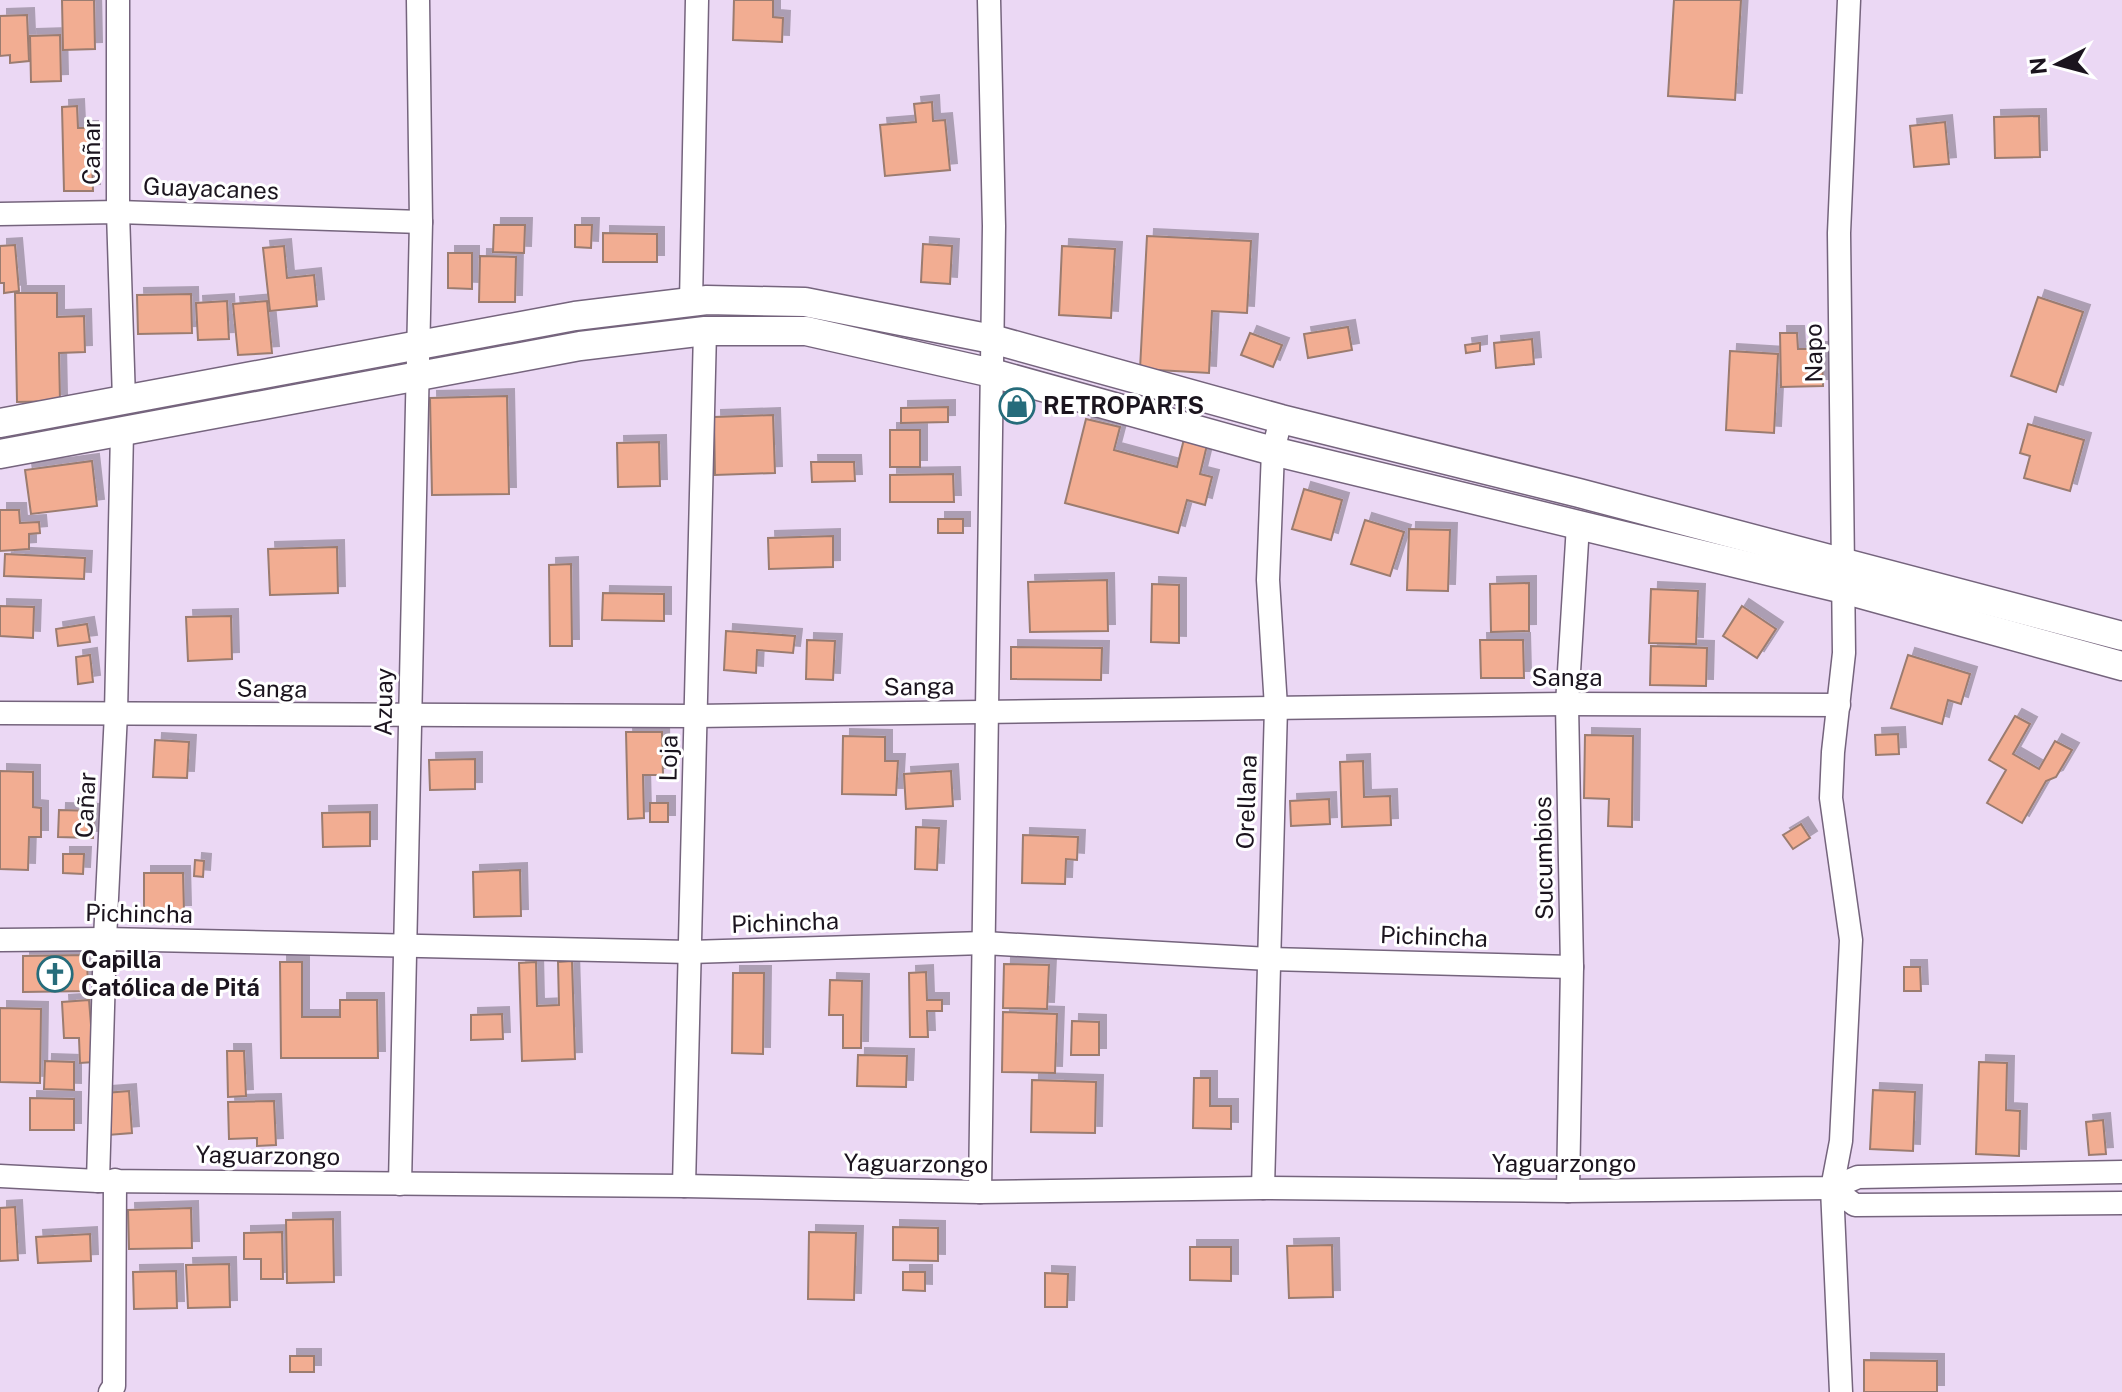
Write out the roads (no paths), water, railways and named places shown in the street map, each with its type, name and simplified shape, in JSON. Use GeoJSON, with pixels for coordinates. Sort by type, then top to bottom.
{"type":"FeatureCollection","features":[{"type":"Feature","properties":{"kind":"main road"},"geometry":{"type":"LineString","coordinates":[[0,423],[575,316],[707,300],[805,302],[992,339],[1281,419],[1564,489],[2122,666]]}},
{"type":"Feature","properties":{"kind":"main road"},"geometry":{"type":"LineString","coordinates":[[0,454],[580,346],[705,331],[806,331],[992,373],[1273,451],[1578,525],[1843,576],[2122,636]]}},
{"type":"Feature","properties":{"kind":"street","name":"Cañar"},"geometry":{"type":"LineString","coordinates":[[118,0],[118,212],[124,400]]}},
{"type":"Feature","properties":{"kind":"street","name":"Azuay"},"geometry":{"type":"LineString","coordinates":[[400,1184],[421,222],[418,0]]}},
{"type":"Feature","properties":{"kind":"street"},"geometry":{"type":"LineString","coordinates":[[691,302],[697,0]]}},
{"type":"Feature","properties":{"kind":"street"},"geometry":{"type":"LineString","coordinates":[[980,1192],[994,226],[989,0]]}},
{"type":"Feature","properties":{"kind":"street","name":"Napo"},"geometry":{"type":"LineString","coordinates":[[1841,1392],[1832,1188],[1841,1141],[1851,940],[1831,798],[1844,653],[1839,233],[1849,0]]}},
{"type":"Feature","properties":{"kind":"street","name":"Guayacanes"},"geometry":{"type":"LineString","coordinates":[[0,214],[118,212],[421,222]]}},
{"type":"Feature","properties":{"kind":"street","name":"Loja"},"geometry":{"type":"LineString","coordinates":[[684,1186],[705,331]]}},
{"type":"Feature","properties":{"kind":"street","name":"Orellana"},"geometry":{"type":"LineString","coordinates":[[1263,1188],[1276,707],[1268,580],[1273,451],[1281,419]]}},
{"type":"Feature","properties":{"kind":"street","name":"Cañar"},"geometry":{"type":"LineString","coordinates":[[110,1392],[114,1386],[107,1181],[105,939],[116,713],[122,432]]}},
{"type":"Feature","properties":{"kind":"street","name":"Sucumbios"},"geometry":{"type":"LineString","coordinates":[[1568,1191],[1572,967],[1567,704],[1578,525]]}},
{"type":"Feature","properties":{"kind":"street","name":"Sanga"},"geometry":{"type":"LineString","coordinates":[[0,713],[696,716],[1567,704],[1839,705]]}},
{"type":"Feature","properties":{"kind":"street","name":"Pichincha"},"geometry":{"type":"LineString","coordinates":[[0,940],[105,939],[690,952],[984,943],[1269,959],[1572,967]]}},
{"type":"Feature","properties":{"kind":"street","name":"Yaguarzongo"},"geometry":{"type":"LineString","coordinates":[[0,1176],[107,1181],[980,1192],[1263,1188],[1568,1191],[1832,1188],[1858,1177],[2122,1172]]}},
{"type":"Feature","properties":{"kind":"street","name":"Yaguarzongo"},"geometry":{"type":"LineString","coordinates":[[1832,1188],[1855,1205],[2122,1203]]}},
{"type":"Feature","properties":{"kind":"place","name":"RETROPARTS"},"geometry":{"type":"Point","coordinates":[1017,406]}},
{"type":"Feature","properties":{"kind":"place","name":"Capilla Católica de Pitá"},"geometry":{"type":"Point","coordinates":[55,974]}}]}
